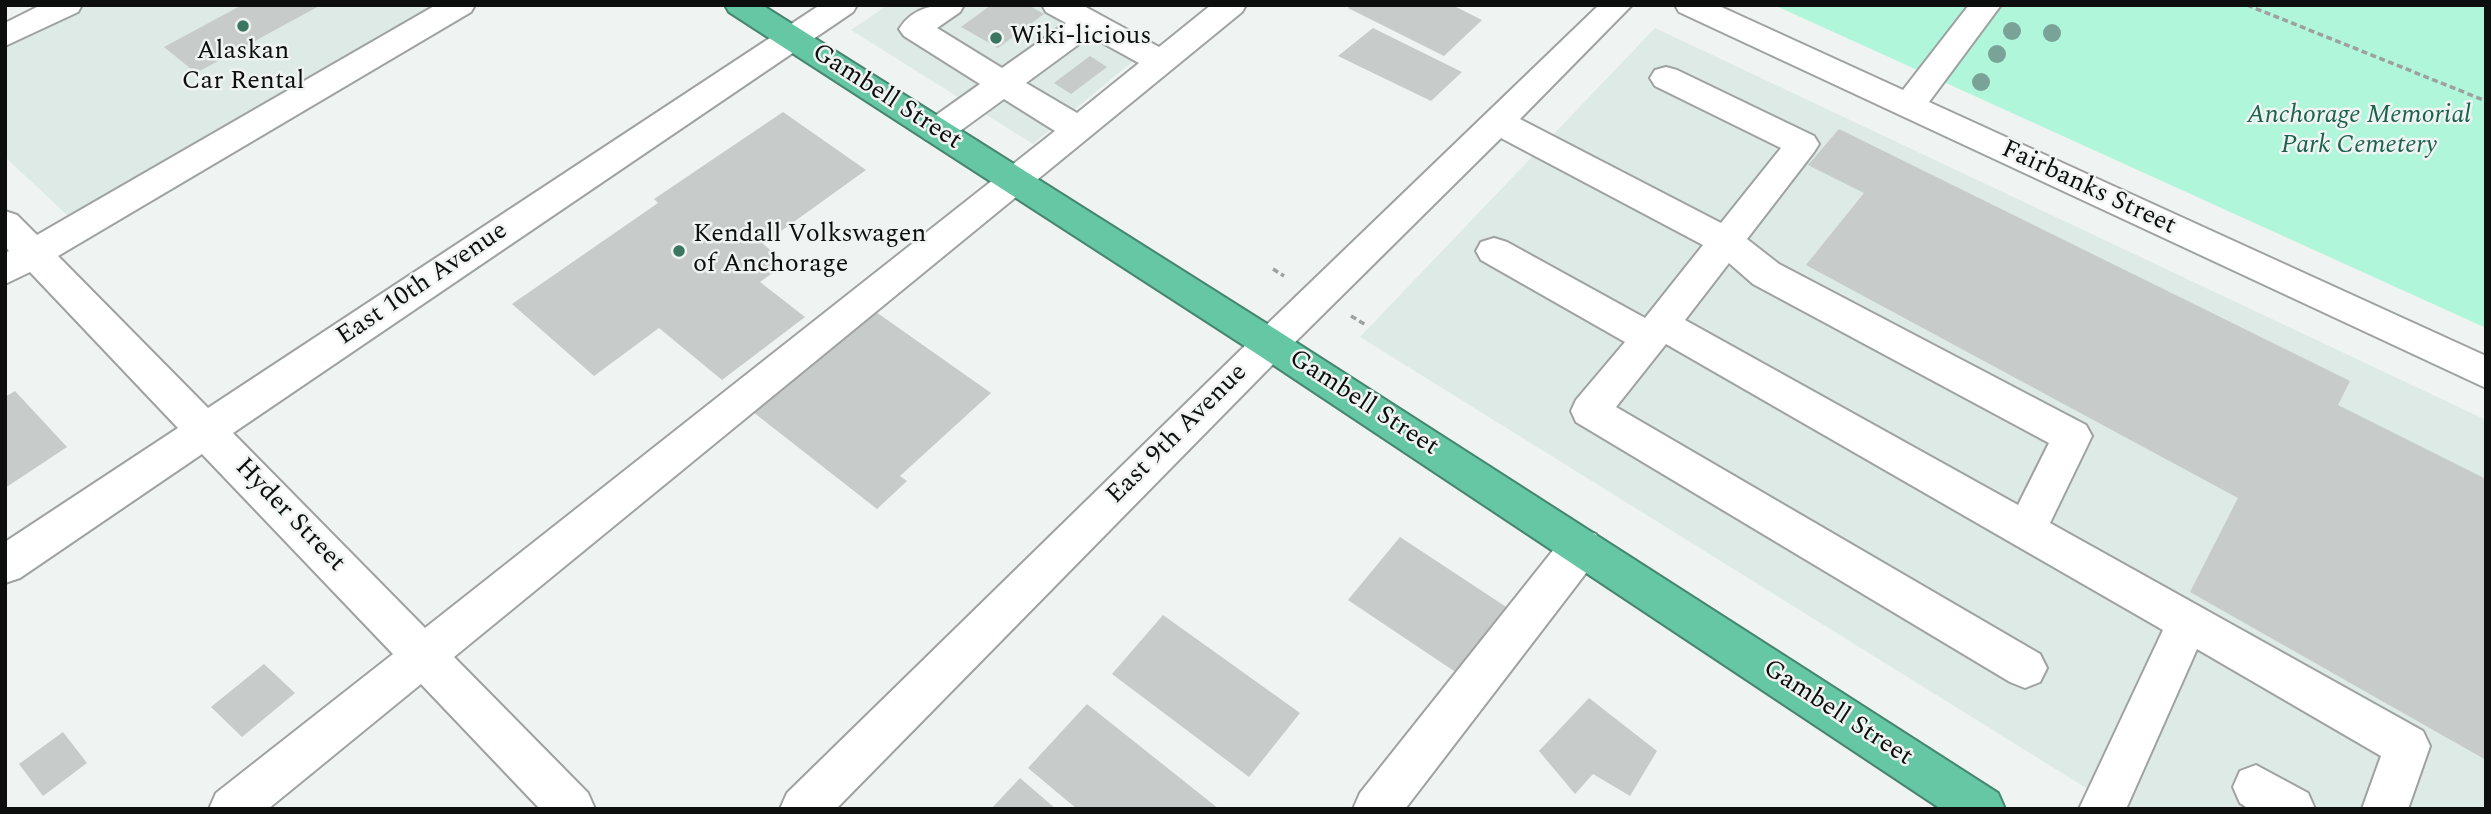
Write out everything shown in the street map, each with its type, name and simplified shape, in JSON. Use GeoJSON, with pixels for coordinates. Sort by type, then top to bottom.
{"type":"FeatureCollection","features":[{"type":"Feature","properties":{"kind":"highway","name":"Gambell Street"},"geometry":{"type":"LineString","coordinates":[[740,5],[1017,181],[1581,547],[1971,806]]}},
{"type":"Feature","properties":{"kind":"street"},"geometry":{"type":"LineString","coordinates":[[5,36],[67,5]]}},
{"type":"Feature","properties":{"kind":"street"},"geometry":{"type":"LineString","coordinates":[[20,262],[460,5]]}},
{"type":"Feature","properties":{"kind":"street","name":"East 10th Avenue"},"geometry":{"type":"LineString","coordinates":[[5,565],[842,5]]}},
{"type":"Feature","properties":{"kind":"street"},"geometry":{"type":"LineString","coordinates":[[949,5],[915,29],[1004,81],[1079,130]]}},
{"type":"Feature","properties":{"kind":"street"},"geometry":{"type":"LineString","coordinates":[[1057,5],[1162,62]]}},
{"type":"Feature","properties":{"kind":"street"},"geometry":{"type":"LineString","coordinates":[[232,809],[1017,181],[1231,5]]}},
{"type":"Feature","properties":{"kind":"street","name":"East 9th Avenue"},"geometry":{"type":"LineString","coordinates":[[803,809],[1269,344],[1617,5]]}},
{"type":"Feature","properties":{"kind":"street","name":"Fairbanks Street"},"geometry":{"type":"LineString","coordinates":[[1690,5],[2486,373]]}},
{"type":"Feature","properties":{"kind":"street"},"geometry":{"type":"LineString","coordinates":[[1909,106],[1986,5]]}},
{"type":"Feature","properties":{"kind":"street"},"geometry":{"type":"LineString","coordinates":[[937,131],[1088,22]]}},
{"type":"Feature","properties":{"kind":"street"},"geometry":{"type":"LineString","coordinates":[[1666,78],[1802,144],[1590,411],[2025,668]]}},
{"type":"Feature","properties":{"kind":"street"},"geometry":{"type":"LineString","coordinates":[[1497,122],[1726,241],[1766,274],[2072,436],[2026,530]]}},
{"type":"Feature","properties":{"kind":"street","name":"Hyder Street"},"geometry":{"type":"LineString","coordinates":[[5,224],[20,262],[206,431],[572,809]]}},
{"type":"Feature","properties":{"kind":"street"},"geometry":{"type":"LineString","coordinates":[[1494,251],[1655,331],[2026,530],[2407,746],[2385,809]]}},
{"type":"Feature","properties":{"kind":"street"},"geometry":{"type":"LineString","coordinates":[[1376,809],[1581,547]]}},
{"type":"Feature","properties":{"kind":"street"},"geometry":{"type":"LineString","coordinates":[[2102,809],[2188,622]]}},
{"type":"Feature","properties":{"kind":"path"},"geometry":{"type":"LineString","coordinates":[[2247,5],[2486,101]]}},
{"type":"Feature","properties":{"kind":"shaded area"},"geometry":{"type":"Polygon","coordinates":[[[67,5],[460,5],[79,226],[5,157],[5,36],[67,5]]]}},
{"type":"Feature","properties":{"kind":"shaded area"},"geometry":{"type":"Polygon","coordinates":[[[888,5],[1061,5],[1144,52],[1033,144],[851,30],[888,5]]]}},
{"type":"Feature","properties":{"kind":"shaded area"},"geometry":{"type":"Polygon","coordinates":[[[1655,28],[2486,420],[2486,809],[2120,809],[1360,337],[1655,28]]]}},
{"type":"Feature","properties":{"kind":"green space","name":"Anchorage Memorial Park Cemetery"},"geometry":{"type":"Polygon","coordinates":[[[1774,5],[2486,5],[2486,328],[1774,5]]]}},
{"type":"Feature","properties":{"kind":"building","name":"Alaskan Car Rental"},"geometry":{"type":"Polygon","coordinates":[[[242,5],[321,5],[196,73],[164,47],[242,5]]]}},
{"type":"Feature","properties":{"kind":"building","name":"Wiki-licious"},"geometry":{"type":"Polygon","coordinates":[[[991,5],[1028,5],[1044,14],[998,48],[961,27],[991,5]]]}},
{"type":"Feature","properties":{"kind":"building"},"geometry":{"type":"Polygon","coordinates":[[[1351,5],[1452,5],[1482,20],[1444,56],[1348,8],[1351,5]]]}},
{"type":"Feature","properties":{"kind":"building"},"geometry":{"type":"Polygon","coordinates":[[[1373,28],[1462,72],[1431,101],[1338,56],[1373,28]]]}},
{"type":"Feature","properties":{"kind":"building"},"geometry":{"type":"Polygon","coordinates":[[[1090,56],[1107,67],[1071,94],[1054,83],[1090,56]]]}},
{"type":"Feature","properties":{"kind":"building","name":"Kendall Volkswagen of Anchorage"},"geometry":{"type":"Polygon","coordinates":[[[783,112],[866,170],[763,244],[786,263],[760,282],[805,317],[722,380],[659,328],[594,376],[512,304],[658,203],[654,199],[783,112]]]}},
{"type":"Feature","properties":{"kind":"building"},"geometry":{"type":"Polygon","coordinates":[[[1839,129],[2350,381],[2338,405],[2486,479],[2486,760],[2190,592],[2238,498],[1806,265],[1864,193],[1808,165],[1839,129]]]}},
{"type":"Feature","properties":{"kind":"building"},"geometry":{"type":"Polygon","coordinates":[[[876,312],[991,393],[900,476],[907,481],[877,509],[753,412],[876,312]]]}},
{"type":"Feature","properties":{"kind":"building"},"geometry":{"type":"Polygon","coordinates":[[[15,391],[67,447],[5,488],[5,397],[15,391]]]}},
{"type":"Feature","properties":{"kind":"building"},"geometry":{"type":"Polygon","coordinates":[[[1400,537],[1517,614],[1466,679],[1348,600],[1400,537]]]}},
{"type":"Feature","properties":{"kind":"building"},"geometry":{"type":"Polygon","coordinates":[[[1163,615],[1300,713],[1249,777],[1112,674],[1163,615]]]}},
{"type":"Feature","properties":{"kind":"building"},"geometry":{"type":"Polygon","coordinates":[[[264,664],[295,693],[242,737],[211,707],[264,664]]]}},
{"type":"Feature","properties":{"kind":"building"},"geometry":{"type":"Polygon","coordinates":[[[1589,698],[1657,751],[1630,796],[1593,774],[1575,794],[1539,751],[1589,698]]]}},
{"type":"Feature","properties":{"kind":"building"},"geometry":{"type":"Polygon","coordinates":[[[1087,704],[1219,809],[1077,809],[1028,768],[1087,704]]]}},
{"type":"Feature","properties":{"kind":"building"},"geometry":{"type":"Polygon","coordinates":[[[63,732],[87,763],[43,796],[19,764],[63,732]]]}},
{"type":"Feature","properties":{"kind":"building"},"geometry":{"type":"Polygon","coordinates":[[[1020,778],[1056,809],[991,809],[1020,778]]]}},
{"type":"Feature","properties":{"kind":"place","name":"Alaskan Car Rental"},"geometry":{"type":"Point","coordinates":[243,26]}},
{"type":"Feature","properties":{"kind":"place","name":"Wiki-licious"},"geometry":{"type":"Point","coordinates":[996,38]}},
{"type":"Feature","properties":{"kind":"place","name":"Kendall Volkswagen of Anchorage"},"geometry":{"type":"Point","coordinates":[679,251]}}]}
